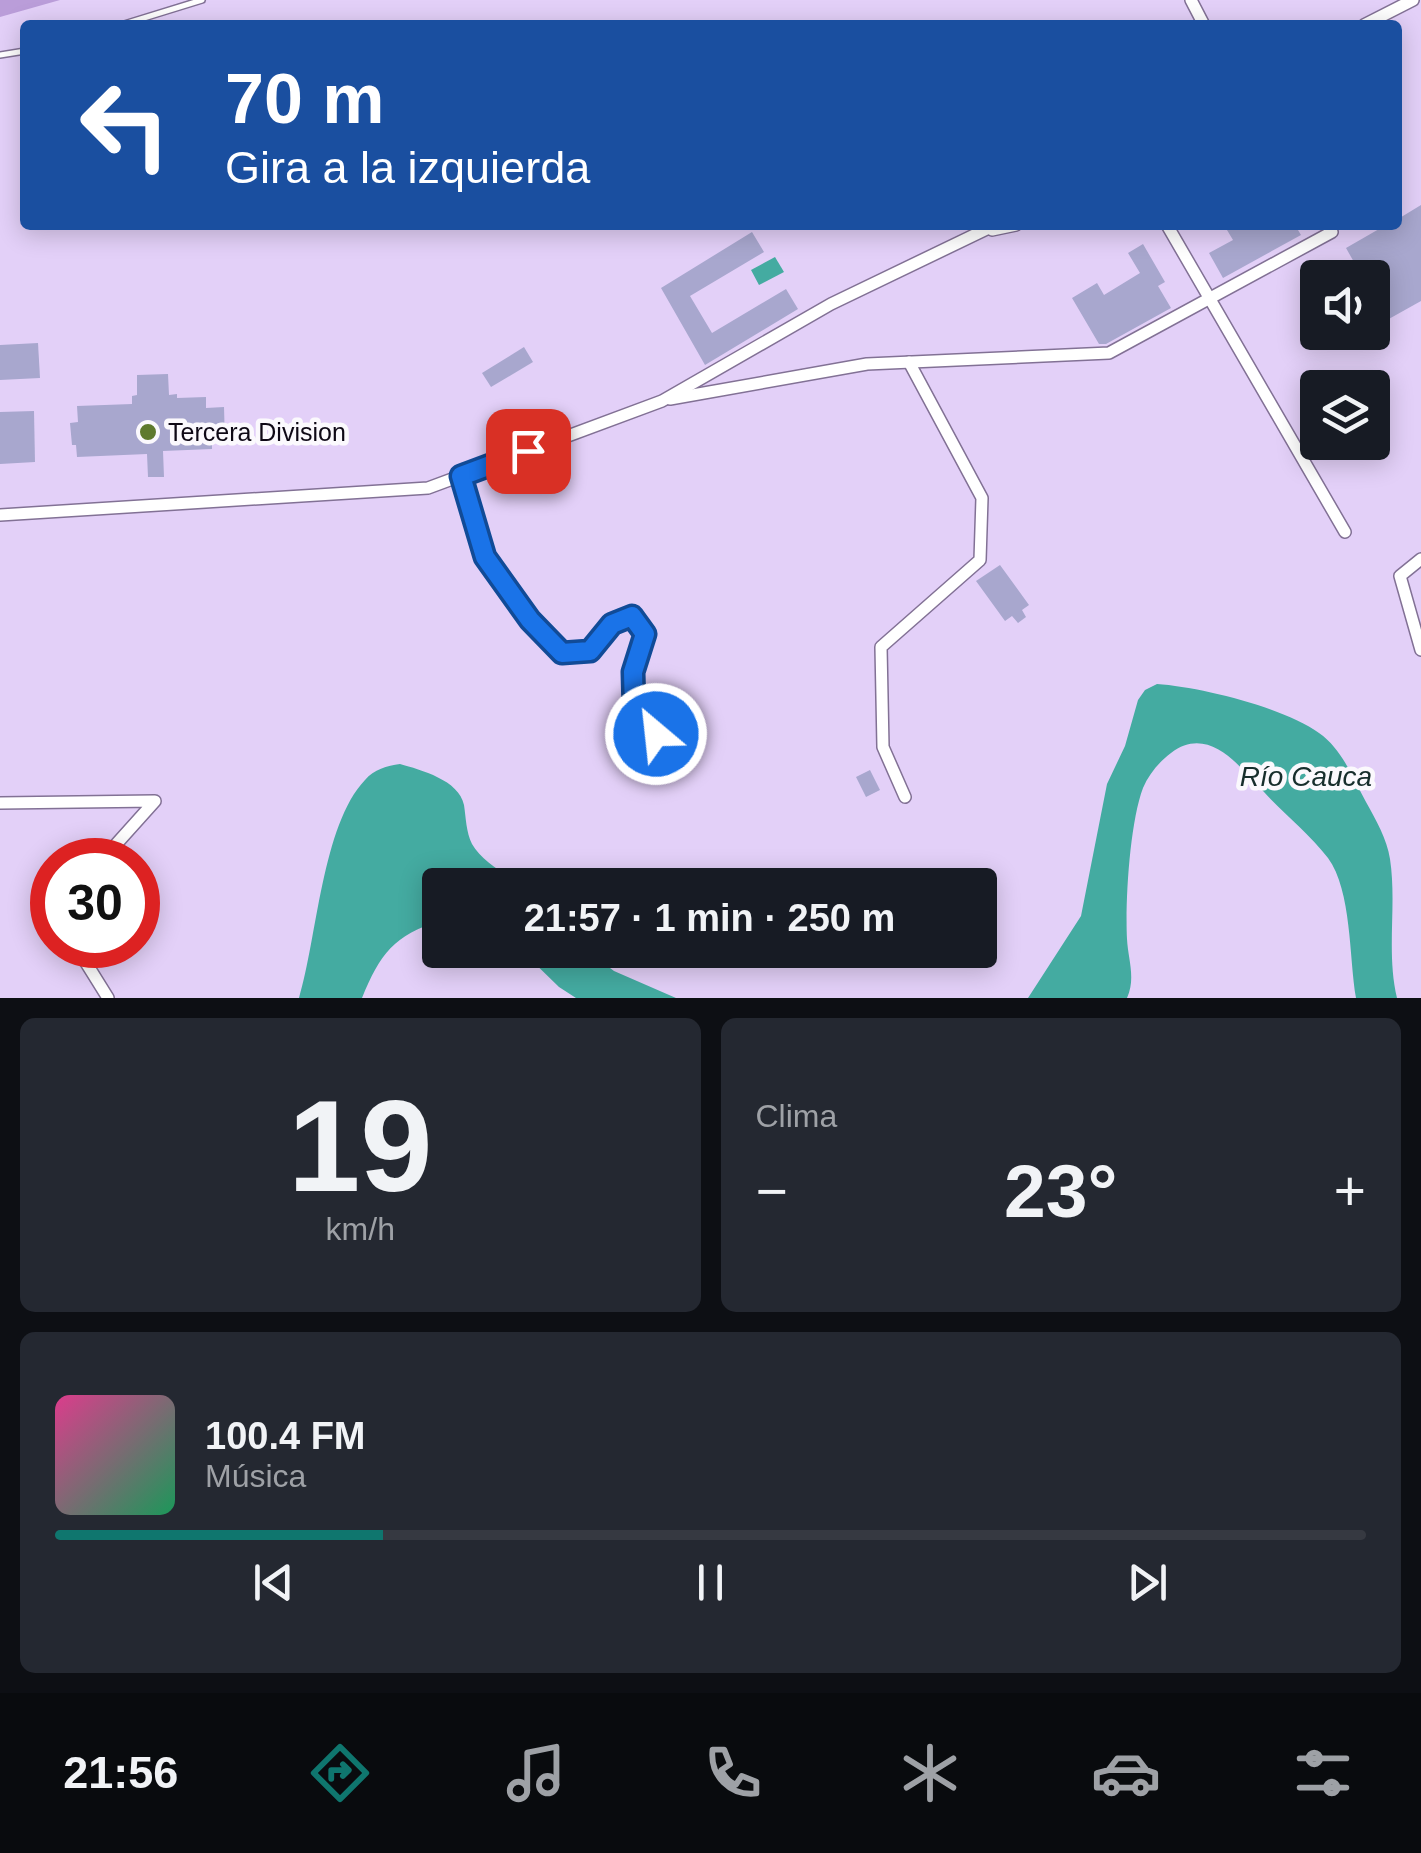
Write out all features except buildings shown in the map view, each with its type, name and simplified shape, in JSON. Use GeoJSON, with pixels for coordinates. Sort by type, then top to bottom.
{"type":"FeatureCollection","features":[{"type":"Feature","properties":{"kind":"street"},"geometry":{"type":"LineString","coordinates":[[1374,20],[1413,0]]}},
{"type":"Feature","properties":{"kind":"street"},"geometry":{"type":"LineString","coordinates":[[0,515],[428,488],[662,400],[831,304],[988,230]]}},
{"type":"Feature","properties":{"kind":"street"},"geometry":{"type":"LineString","coordinates":[[1170,230],[1345,532]]}},
{"type":"Feature","properties":{"kind":"street"},"geometry":{"type":"LineString","coordinates":[[1313,230],[1318,240]]}},
{"type":"Feature","properties":{"kind":"street"},"geometry":{"type":"LineString","coordinates":[[662,400],[868,364],[1109,353],[1332,232]]}},
{"type":"Feature","properties":{"kind":"street"},"geometry":{"type":"LineString","coordinates":[[905,798],[883,747],[881,646],[980,560],[982,498],[910,362]]}},
{"type":"Feature","properties":{"kind":"street"},"geometry":{"type":"LineString","coordinates":[[461,476],[485,557],[530,620],[562,653],[590,651],[612,624],[632,616],[639,625],[645,634],[633,672],[634,710],[656,734]]}},
{"type":"Feature","properties":{"kind":"street"},"geometry":{"type":"LineString","coordinates":[[1421,559],[1400,576],[1421,650]]}},
{"type":"Feature","properties":{"kind":"street"},"geometry":{"type":"LineString","coordinates":[[0,803],[155,801],[122,838]]}},
{"type":"Feature","properties":{"kind":"street"},"geometry":{"type":"LineString","coordinates":[[89,968],[108,998]]}},
{"type":"Feature","properties":{"kind":"lane"},"geometry":{"type":"LineString","coordinates":[[137,20],[202,0]]}},
{"type":"Feature","properties":{"kind":"shaded area"},"geometry":{"type":"Polygon","coordinates":[[[0,0],[60,0],[0,17],[0,0]]]}},
{"type":"Feature","properties":{"kind":"water"},"geometry":{"type":"Polygon","coordinates":[[[775,257],[784,272],[759,285],[751,270],[775,257]]]}},
{"type":"Feature","properties":{"kind":"water","name":"Río Cauca"},"geometry":{"type":"Polygon","coordinates":[[[1157,684],[1195,689],[1263,707],[1319,733],[1334,747],[1389,852],[1392,963],[1397,998],[1356,998],[1346,906],[1328,858],[1234,761],[1211,746],[1198,743],[1185,745],[1162,760],[1148,778],[1138,803],[1128,883],[1131,976],[1127,998],[1028,998],[1081,916],[1107,784],[1125,746],[1138,700],[1145,690],[1157,684]]]}},
{"type":"Feature","properties":{"kind":"water"},"geometry":{"type":"Polygon","coordinates":[[[400,764],[438,777],[455,789],[464,805],[472,844],[497,868],[422,868],[422,928],[390,948],[362,998],[299,998],[339,825],[369,776],[400,764]]]}},
{"type":"Feature","properties":{"kind":"water"},"geometry":{"type":"Polygon","coordinates":[[[539,968],[610,968],[676,998],[576,998],[539,968]]]}},
{"type":"Feature","properties":{"kind":"place","name":"Tercera Division"},"geometry":{"type":"Point","coordinates":[148,432]}},
{"type":"Feature","properties":{"kind":"route"},"geometry":{"type":"LineString","coordinates":[[528,451],[461,476],[485,557],[530,620],[562,653],[590,651],[612,624],[632,616],[645,634],[633,672],[634,710],[656,734]]}}]}
